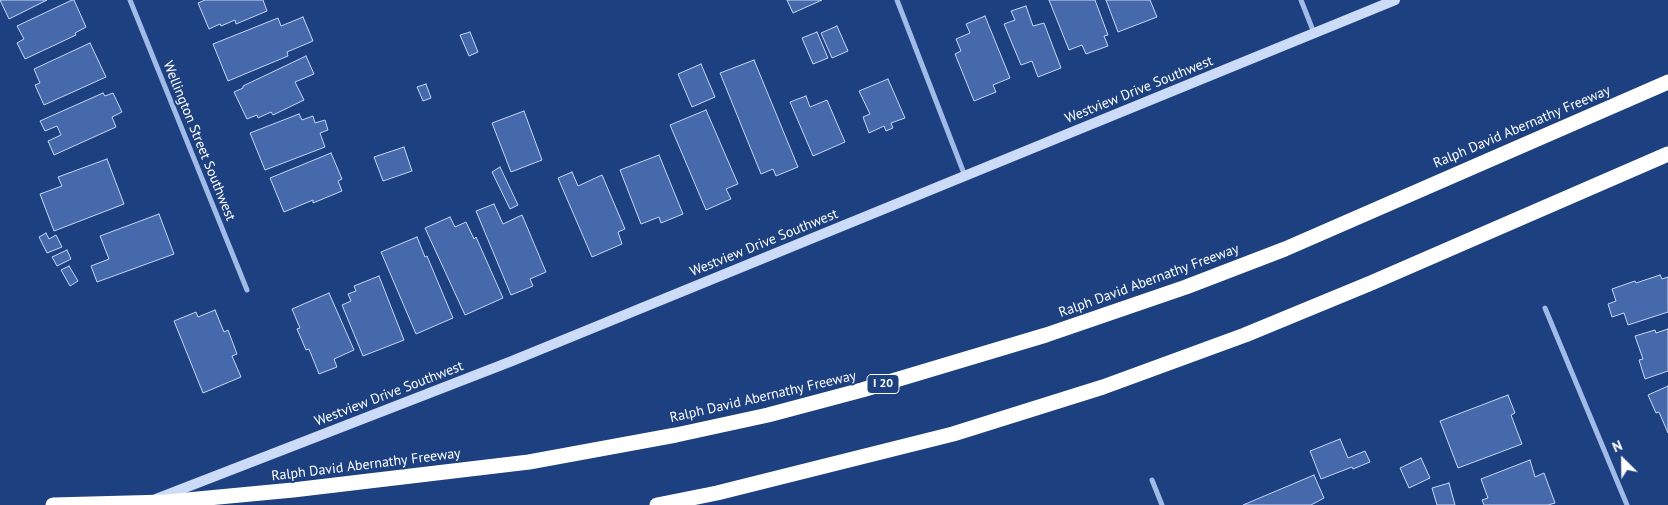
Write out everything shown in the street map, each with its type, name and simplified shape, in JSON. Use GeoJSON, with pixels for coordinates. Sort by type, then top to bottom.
{"type":"FeatureCollection","features":[{"type":"Feature","properties":{"kind":"highway","name":"Ralph David Abernathy Freeway"},"geometry":{"type":"LineString","coordinates":[[53,505],[166,502],[293,490],[529,462],[676,435],[768,415],[852,393],[1046,336],[1186,287],[1284,249],[1668,82]]}},
{"type":"Feature","properties":{"kind":"highway"},"geometry":{"type":"LineString","coordinates":[[657,505],[717,493],[953,434],[1103,386],[1245,335],[1371,283],[1668,154]]}},
{"type":"Feature","properties":{"kind":"street","name":"Wellington Street Southwest"},"geometry":{"type":"LineString","coordinates":[[130,0],[247,290]]}},
{"type":"Feature","properties":{"kind":"street"},"geometry":{"type":"LineString","coordinates":[[897,0],[965,176]]}},
{"type":"Feature","properties":{"kind":"street"},"geometry":{"type":"LineString","coordinates":[[1301,0],[1314,33]]}},
{"type":"Feature","properties":{"kind":"street","name":"Westview Drive Southwest"},"geometry":{"type":"LineString","coordinates":[[141,505],[512,361],[1395,0]]}},
{"type":"Feature","properties":{"kind":"street"},"geometry":{"type":"LineString","coordinates":[[1545,308],[1627,505]]}},
{"type":"Feature","properties":{"kind":"street"},"geometry":{"type":"LineString","coordinates":[[1152,480],[1162,505]]}},
{"type":"Feature","properties":{"kind":"building"},"geometry":{"type":"Polygon","coordinates":[[[0,0],[47,0],[9,19],[0,0]]]}},
{"type":"Feature","properties":{"kind":"building"},"geometry":{"type":"Polygon","coordinates":[[[74,0],[86,27],[75,33],[76,35],[25,59],[17,43],[24,39],[17,26],[74,0]]]}},
{"type":"Feature","properties":{"kind":"building"},"geometry":{"type":"Polygon","coordinates":[[[205,0],[263,0],[267,11],[236,24],[235,20],[209,29],[198,3],[205,0]]]}},
{"type":"Feature","properties":{"kind":"building"},"geometry":{"type":"Polygon","coordinates":[[[787,0],[822,0],[793,13],[787,0]]]}},
{"type":"Feature","properties":{"kind":"building"},"geometry":{"type":"Polygon","coordinates":[[[1049,0],[1095,0],[1108,35],[1104,36],[1108,46],[1086,54],[1082,45],[1069,50],[1049,0]]]}},
{"type":"Feature","properties":{"kind":"building"},"geometry":{"type":"Polygon","coordinates":[[[1106,0],[1150,0],[1157,17],[1118,32],[1106,0]]]}},
{"type":"Feature","properties":{"kind":"building"},"geometry":{"type":"Polygon","coordinates":[[[1026,6],[1033,26],[1044,23],[1061,68],[1038,77],[1032,61],[1021,65],[1004,24],[1015,20],[1011,11],[1026,6]]]}},
{"type":"Feature","properties":{"kind":"building"},"geometry":{"type":"Polygon","coordinates":[[[985,16],[1010,78],[993,85],[996,92],[974,101],[955,54],[961,51],[956,39],[970,33],[966,24],[985,16]]]}},
{"type":"Feature","properties":{"kind":"building"},"geometry":{"type":"Polygon","coordinates":[[[303,17],[313,41],[287,52],[288,56],[228,81],[213,44],[278,18],[281,26],[303,17]]]}},
{"type":"Feature","properties":{"kind":"building"},"geometry":{"type":"Polygon","coordinates":[[[837,26],[848,51],[832,58],[821,33],[837,26]]]}},
{"type":"Feature","properties":{"kind":"building"},"geometry":{"type":"Polygon","coordinates":[[[470,32],[478,52],[469,56],[460,35],[470,32]]]}},
{"type":"Feature","properties":{"kind":"building"},"geometry":{"type":"Polygon","coordinates":[[[817,32],[828,58],[813,64],[802,38],[817,32]]]}},
{"type":"Feature","properties":{"kind":"building"},"geometry":{"type":"Polygon","coordinates":[[[90,43],[106,77],[44,105],[35,85],[40,83],[34,69],[90,43]]]}},
{"type":"Feature","properties":{"kind":"building"},"geometry":{"type":"Polygon","coordinates":[[[306,56],[314,74],[295,82],[304,100],[273,115],[271,112],[258,118],[257,115],[247,119],[234,92],[306,56]]]}},
{"type":"Feature","properties":{"kind":"building"},"geometry":{"type":"Polygon","coordinates":[[[754,60],[798,167],[776,176],[773,169],[761,174],[720,73],[754,60]]]}},
{"type":"Feature","properties":{"kind":"building"},"geometry":{"type":"Polygon","coordinates":[[[701,64],[715,97],[692,107],[678,74],[701,64]]]}},
{"type":"Feature","properties":{"kind":"building"},"geometry":{"type":"Polygon","coordinates":[[[888,79],[905,118],[891,123],[893,128],[886,131],[884,126],[869,133],[863,117],[870,114],[859,91],[888,79]]]}},
{"type":"Feature","properties":{"kind":"building"},"geometry":{"type":"Polygon","coordinates":[[[426,84],[431,98],[423,101],[417,87],[426,84]]]}},
{"type":"Feature","properties":{"kind":"building"},"geometry":{"type":"Polygon","coordinates":[[[103,93],[105,96],[113,93],[122,112],[112,117],[116,127],[54,155],[48,141],[61,135],[57,126],[45,131],[40,121],[103,93]]]}},
{"type":"Feature","properties":{"kind":"building"},"geometry":{"type":"Polygon","coordinates":[[[806,96],[810,107],[827,100],[845,142],[813,156],[790,102],[806,96]]]}},
{"type":"Feature","properties":{"kind":"building"},"geometry":{"type":"Polygon","coordinates":[[[706,110],[738,184],[726,189],[731,199],[706,210],[670,125],[706,110]]]}},
{"type":"Feature","properties":{"kind":"building"},"geometry":{"type":"Polygon","coordinates":[[[524,111],[542,160],[511,172],[492,123],[524,111]]]}},
{"type":"Feature","properties":{"kind":"building"},"geometry":{"type":"Polygon","coordinates":[[[299,114],[302,120],[313,116],[315,123],[325,120],[328,130],[320,133],[325,147],[265,170],[250,133],[299,114]]]}},
{"type":"Feature","properties":{"kind":"building"},"geometry":{"type":"Polygon","coordinates":[[[404,147],[412,171],[383,181],[374,157],[404,147]]]}},
{"type":"Feature","properties":{"kind":"building"},"geometry":{"type":"Polygon","coordinates":[[[331,153],[342,179],[338,181],[342,191],[284,212],[270,178],[331,153]]]}},
{"type":"Feature","properties":{"kind":"building"},"geometry":{"type":"Polygon","coordinates":[[[659,155],[683,214],[661,223],[659,217],[641,224],[620,170],[659,155]]]}},
{"type":"Feature","properties":{"kind":"building"},"geometry":{"type":"Polygon","coordinates":[[[107,159],[124,204],[54,231],[40,194],[62,186],[58,177],[107,159]]]}},
{"type":"Feature","properties":{"kind":"building"},"geometry":{"type":"Polygon","coordinates":[[[500,167],[518,205],[510,209],[492,172],[500,167]]]}},
{"type":"Feature","properties":{"kind":"building"},"geometry":{"type":"Polygon","coordinates":[[[572,172],[578,186],[602,175],[625,229],[618,232],[622,244],[592,257],[558,178],[572,172]]]}},
{"type":"Feature","properties":{"kind":"building"},"geometry":{"type":"Polygon","coordinates":[[[494,204],[503,224],[522,215],[546,272],[530,279],[533,286],[511,295],[476,211],[494,204]]]}},
{"type":"Feature","properties":{"kind":"building"},"geometry":{"type":"Polygon","coordinates":[[[159,214],[174,254],[97,282],[91,266],[109,259],[100,236],[159,214]]]}},
{"type":"Feature","properties":{"kind":"building"},"geometry":{"type":"Polygon","coordinates":[[[450,217],[455,227],[466,222],[474,239],[476,237],[503,298],[465,315],[425,228],[450,217]]]}},
{"type":"Feature","properties":{"kind":"building"},"geometry":{"type":"Polygon","coordinates":[[[46,233],[49,239],[56,235],[62,247],[47,253],[39,237],[46,233]]]}},
{"type":"Feature","properties":{"kind":"building"},"geometry":{"type":"Polygon","coordinates":[[[417,237],[453,318],[416,334],[381,252],[417,237]]]}},
{"type":"Feature","properties":{"kind":"building"},"geometry":{"type":"Polygon","coordinates":[[[67,250],[71,259],[57,266],[52,257],[67,250]]]}},
{"type":"Feature","properties":{"kind":"building"},"geometry":{"type":"Polygon","coordinates":[[[69,266],[78,281],[70,286],[61,270],[69,266]]]}},
{"type":"Feature","properties":{"kind":"building"},"geometry":{"type":"Polygon","coordinates":[[[1660,275],[1662,279],[1668,277],[1668,312],[1628,325],[1624,313],[1612,317],[1608,304],[1616,301],[1612,289],[1660,275]]]}},
{"type":"Feature","properties":{"kind":"building"},"geometry":{"type":"Polygon","coordinates":[[[379,276],[404,340],[363,356],[342,305],[351,301],[348,294],[356,291],[354,286],[379,276]]]}},
{"type":"Feature","properties":{"kind":"building"},"geometry":{"type":"Polygon","coordinates":[[[329,293],[354,350],[334,359],[337,367],[319,374],[309,349],[306,350],[297,329],[300,328],[292,309],[329,293]]]}},
{"type":"Feature","properties":{"kind":"building"},"geometry":{"type":"Polygon","coordinates":[[[215,310],[224,332],[228,330],[237,354],[232,356],[241,377],[203,393],[174,321],[196,312],[198,317],[215,310]]]}},
{"type":"Feature","properties":{"kind":"building"},"geometry":{"type":"Polygon","coordinates":[[[1668,329],[1668,371],[1645,379],[1639,360],[1643,359],[1635,336],[1655,330],[1656,333],[1668,329]]]}},
{"type":"Feature","properties":{"kind":"building"},"geometry":{"type":"Polygon","coordinates":[[[1668,386],[1668,433],[1659,412],[1656,413],[1648,395],[1668,386]]]}},
{"type":"Feature","properties":{"kind":"building"},"geometry":{"type":"Polygon","coordinates":[[[1508,395],[1515,413],[1511,415],[1522,444],[1458,468],[1440,421],[1508,395]]]}},
{"type":"Feature","properties":{"kind":"building"},"geometry":{"type":"Polygon","coordinates":[[[1340,439],[1348,458],[1365,451],[1370,462],[1321,479],[1310,451],[1340,439]]]}},
{"type":"Feature","properties":{"kind":"building"},"geometry":{"type":"Polygon","coordinates":[[[1421,458],[1430,478],[1409,488],[1400,468],[1421,458]]]}},
{"type":"Feature","properties":{"kind":"building"},"geometry":{"type":"Polygon","coordinates":[[[1530,460],[1535,477],[1544,473],[1555,503],[1548,505],[1484,505],[1482,500],[1488,498],[1481,479],[1530,460]]]}},
{"type":"Feature","properties":{"kind":"building"},"geometry":{"type":"Polygon","coordinates":[[[1314,475],[1324,498],[1311,505],[1243,505],[1314,475]]]}},
{"type":"Feature","properties":{"kind":"building"},"geometry":{"type":"Polygon","coordinates":[[[1449,483],[1455,505],[1437,505],[1432,488],[1449,483]]]}}]}
